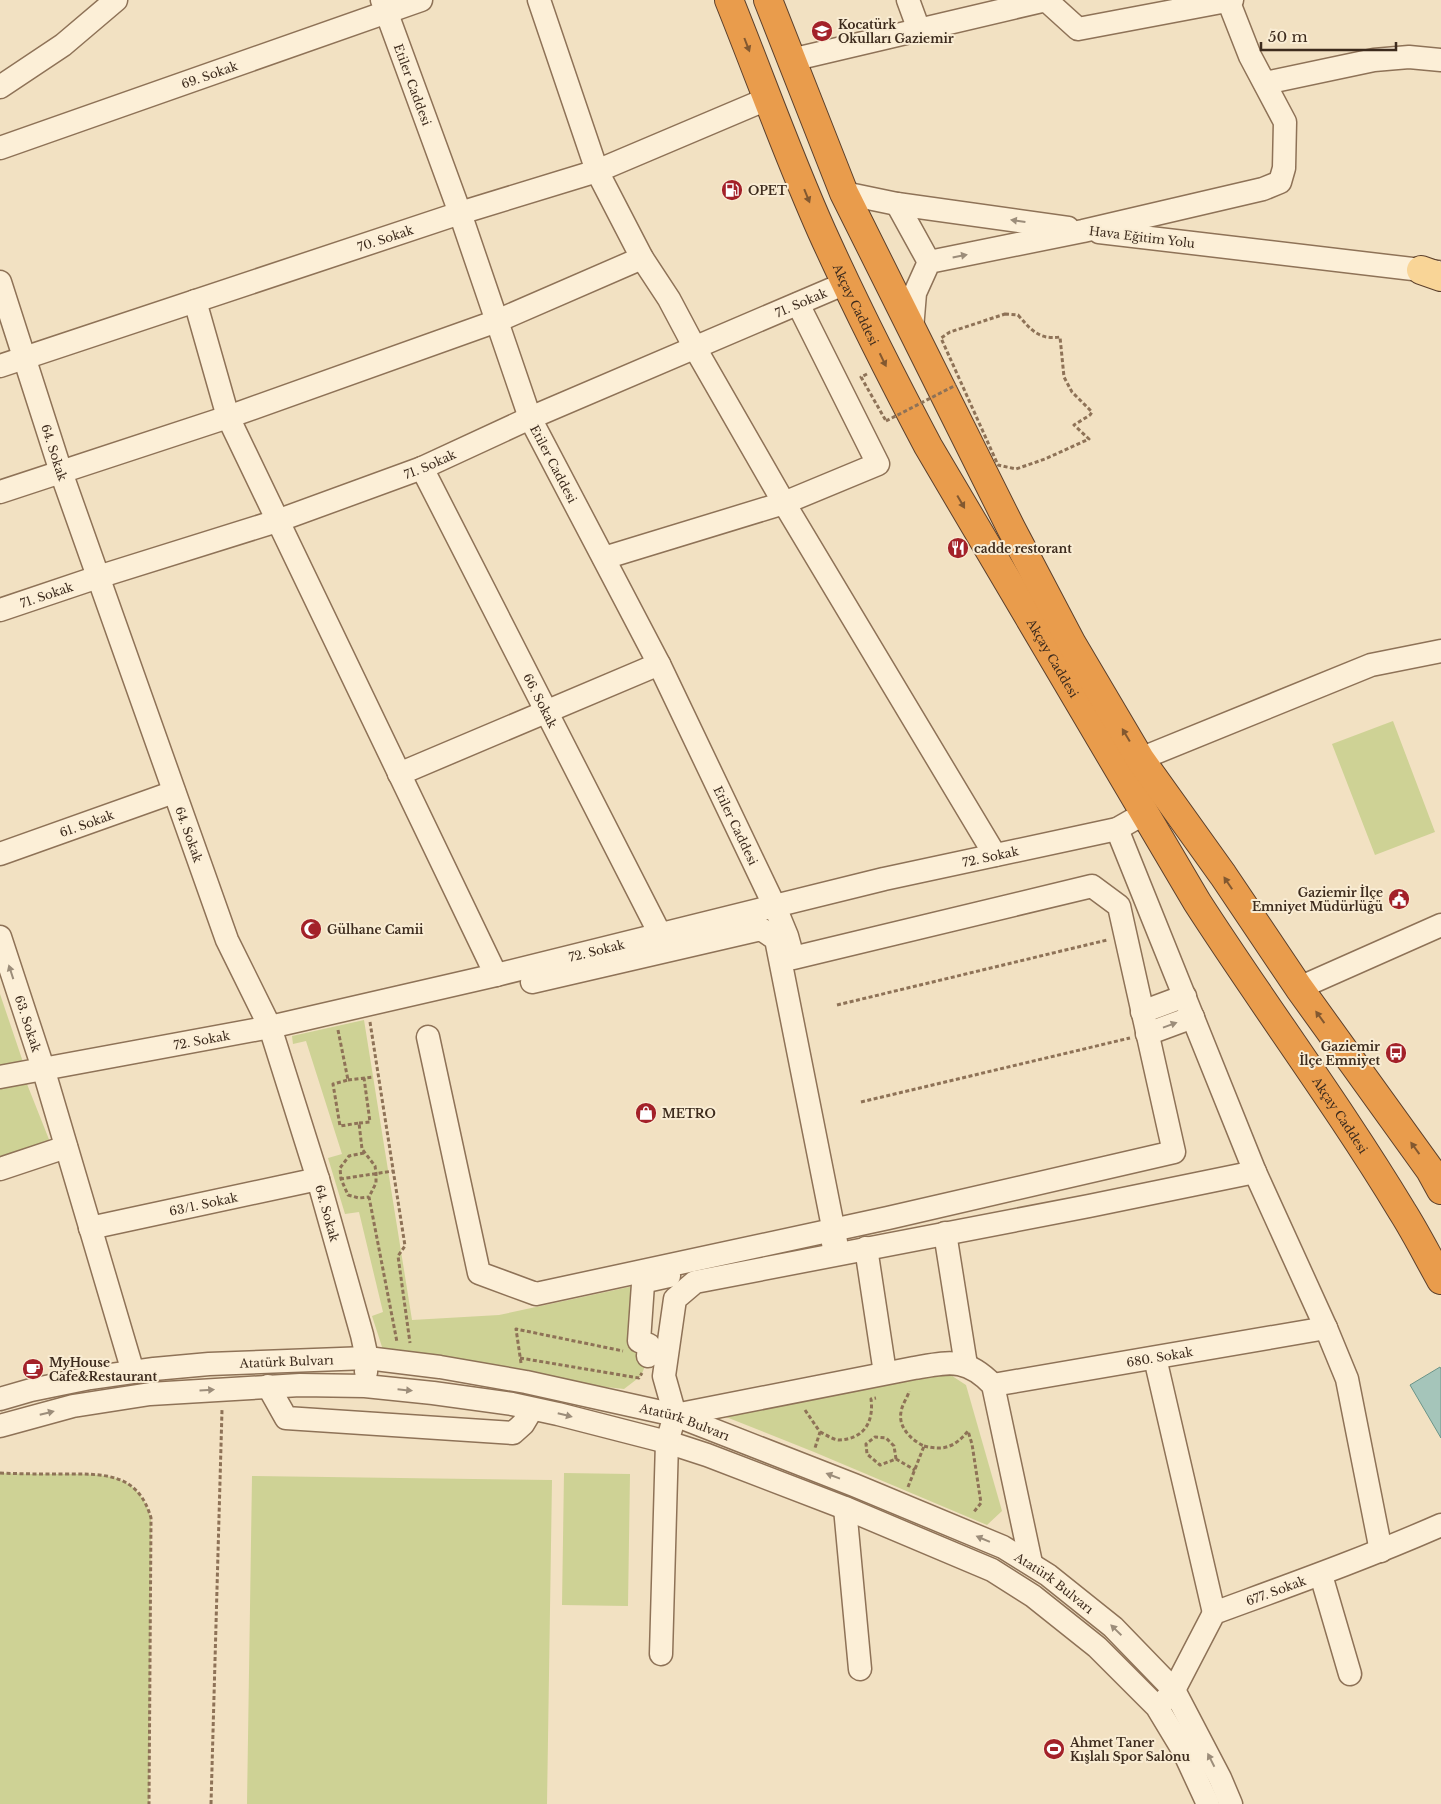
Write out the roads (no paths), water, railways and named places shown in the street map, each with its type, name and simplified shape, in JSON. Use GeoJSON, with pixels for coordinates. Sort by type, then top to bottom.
{"type":"FeatureCollection","features":[{"type":"Feature","properties":{"kind":"highway","name":"Akçay Caddesi"},"geometry":{"type":"LineString","coordinates":[[729,0],[822,232],[888,370],[928,446],[1197,902],[1403,1211],[1441,1280]]}},
{"type":"Feature","properties":{"kind":"highway","name":"Akçay Caddesi"},"geometry":{"type":"LineString","coordinates":[[768,0],[844,193],[1072,644],[1140,759],[1223,875],[1299,988],[1425,1162],[1441,1190]]}},
{"type":"Feature","properties":{"kind":"street"},"geometry":{"type":"LineString","coordinates":[[0,87],[63,45],[116,0]]}},
{"type":"Feature","properties":{"kind":"street","name":"69. Sokak"},"geometry":{"type":"LineString","coordinates":[[0,148],[383,6],[421,0]]}},
{"type":"Feature","properties":{"kind":"street"},"geometry":{"type":"LineString","coordinates":[[539,0],[597,171],[642,258],[669,299],[695,348],[784,502],[995,855]]}},
{"type":"Feature","properties":{"kind":"street"},"geometry":{"type":"LineString","coordinates":[[908,0],[918,30]]}},
{"type":"Feature","properties":{"kind":"street"},"geometry":{"type":"LineString","coordinates":[[791,60],[1046,0],[1078,29]]}},
{"type":"Feature","properties":{"kind":"street"},"geometry":{"type":"LineString","coordinates":[[1069,0],[1078,29]]}},
{"type":"Feature","properties":{"kind":"street"},"geometry":{"type":"LineString","coordinates":[[929,262],[1083,231],[1263,189],[1280,182],[1284,168],[1285,122],[1250,56],[1230,0],[1078,29]]}},
{"type":"Feature","properties":{"kind":"street","name":"Etiler Caddesi"},"geometry":{"type":"LineString","coordinates":[[383,6],[460,213],[530,418],[659,664],[775,907],[787,936],[793,958],[1092,886],[1119,906],[1145,1023]]}},
{"type":"Feature","properties":{"kind":"street"},"geometry":{"type":"LineString","coordinates":[[1265,83],[1374,60],[1409,56],[1441,60]]}},
{"type":"Feature","properties":{"kind":"street","name":"70. Sokak"},"geometry":{"type":"LineString","coordinates":[[0,366],[460,213],[597,171],[768,100]]}},
{"type":"Feature","properties":{"kind":"street","name":"Hava Eğitim Yolu"},"geometry":{"type":"LineString","coordinates":[[844,193],[897,204],[1083,231],[1436,272]]}},
{"type":"Feature","properties":{"kind":"street"},"geometry":{"type":"LineString","coordinates":[[897,204],[929,262]]}},
{"type":"Feature","properties":{"kind":"street"},"geometry":{"type":"LineString","coordinates":[[0,492],[228,417],[497,321],[642,258]]}},
{"type":"Feature","properties":{"kind":"street"},"geometry":{"type":"LineString","coordinates":[[912,329],[916,293],[929,262]]}},
{"type":"Feature","properties":{"kind":"street","name":"64. Sokak"},"geometry":{"type":"LineString","coordinates":[[0,282],[98,577],[227,940],[270,1026],[319,1181],[362,1335],[367,1358],[365,1386]]}},
{"type":"Feature","properties":{"kind":"street","name":"71. Sokak"},"geometry":{"type":"LineString","coordinates":[[0,610],[277,521],[422,468],[530,418],[846,283]]}},
{"type":"Feature","properties":{"kind":"street"},"geometry":{"type":"LineString","coordinates":[[195,301],[228,417],[496,975]]}},
{"type":"Feature","properties":{"kind":"street"},"geometry":{"type":"LineString","coordinates":[[604,558],[784,502],[878,464],[798,304]]}},
{"type":"Feature","properties":{"kind":"street","name":"66. Sokak"},"geometry":{"type":"LineString","coordinates":[[422,468],[660,934]]}},
{"type":"Feature","properties":{"kind":"street"},"geometry":{"type":"LineString","coordinates":[[1140,759],[1371,665],[1441,650]]}},
{"type":"Feature","properties":{"kind":"street"},"geometry":{"type":"LineString","coordinates":[[399,774],[659,664]]}},
{"type":"Feature","properties":{"kind":"street","name":"61. Sokak"},"geometry":{"type":"LineString","coordinates":[[0,854],[174,792]]}},
{"type":"Feature","properties":{"kind":"street","name":"72. Sokak"},"geometry":{"type":"LineString","coordinates":[[43,1068],[270,1026],[496,975],[884,880],[1117,829],[1145,813]]}},
{"type":"Feature","properties":{"kind":"street"},"geometry":{"type":"LineString","coordinates":[[1117,829],[1255,1172],[1326,1328],[1347,1379],[1381,1551]]}},
{"type":"Feature","properties":{"kind":"street"},"geometry":{"type":"LineString","coordinates":[[1299,988],[1441,925]]}},
{"type":"Feature","properties":{"kind":"street"},"geometry":{"type":"LineString","coordinates":[[367,1020],[761,929],[776,939],[836,1242],[651,1280],[643,1284],[639,1341],[649,1345],[648,1356]]}},
{"type":"Feature","properties":{"kind":"street","name":"63. Sokak"},"geometry":{"type":"LineString","coordinates":[[0,937],[43,1068],[0,1077]]}},
{"type":"Feature","properties":{"kind":"street"},"geometry":{"type":"LineString","coordinates":[[428,1037],[479,1273],[536,1294],[833,1230],[1174,1152],[1145,1023],[1189,1006]]}},
{"type":"Feature","properties":{"kind":"street"},"geometry":{"type":"LineString","coordinates":[[43,1068],[133,1372]]}},
{"type":"Feature","properties":{"kind":"street"},"geometry":{"type":"LineString","coordinates":[[0,1169],[66,1148]]}},
{"type":"Feature","properties":{"kind":"street"},"geometry":{"type":"LineString","coordinates":[[661,1654],[667,1442],[675,1416],[664,1376],[674,1299],[695,1282],[1090,1206],[1255,1172]]}},
{"type":"Feature","properties":{"kind":"street","name":"63/1. Sokak"},"geometry":{"type":"LineString","coordinates":[[90,1228],[319,1181]]}},
{"type":"Feature","properties":{"kind":"street"},"geometry":{"type":"LineString","coordinates":[[946,1233],[966,1365]]}},
{"type":"Feature","properties":{"kind":"street"},"geometry":{"type":"LineString","coordinates":[[866,1248],[885,1373]]}},
{"type":"Feature","properties":{"kind":"street","name":"680. Sokak"},"geometry":{"type":"LineString","coordinates":[[993,1385],[1326,1328]]}},
{"type":"Feature","properties":{"kind":"street","name":"Atatürk Bulvarı"},"geometry":{"type":"LineString","coordinates":[[0,1399],[31,1390],[90,1378],[133,1372],[210,1364],[367,1358],[440,1366],[526,1382],[675,1416],[854,1485],[1003,1547],[1031,1563],[1113,1627],[1174,1690],[1220,1778],[1231,1804]]}},
{"type":"Feature","properties":{"kind":"street"},"geometry":{"type":"LineString","coordinates":[[1155,1358],[1214,1613],[1174,1690],[1157,1708]]}},
{"type":"Feature","properties":{"kind":"street"},"geometry":{"type":"LineString","coordinates":[[675,1416],[885,1373],[948,1363],[966,1365],[982,1373],[993,1385],[1031,1563]]}},
{"type":"Feature","properties":{"kind":"street","name":"Atatürk Bulvarı"},"geometry":{"type":"LineString","coordinates":[[0,1426],[73,1406],[150,1394],[300,1384],[365,1386],[433,1393],[532,1408],[667,1442],[707,1455],[844,1508],[992,1570],[1033,1596],[1097,1647],[1157,1708],[1183,1750],[1208,1804]]}},
{"type":"Feature","properties":{"kind":"street"},"geometry":{"type":"LineString","coordinates":[[268,1386],[286,1418],[513,1434],[523,1424],[532,1408]]}},
{"type":"Feature","properties":{"kind":"street"},"geometry":{"type":"LineString","coordinates":[[844,1508],[860,1669]]}},
{"type":"Feature","properties":{"kind":"street","name":"677. Sokak"},"geometry":{"type":"LineString","coordinates":[[1214,1613],[1381,1551],[1441,1525]]}},
{"type":"Feature","properties":{"kind":"street"},"geometry":{"type":"LineString","coordinates":[[1321,1574],[1350,1674]]}},
{"type":"Feature","properties":{"kind":"water"},"geometry":{"type":"Polygon","coordinates":[[[1440,1367],[1441,1369],[1441,1438],[1410,1385],[1440,1367]]]}},
{"type":"Feature","properties":{"kind":"place","name":"Kocatürk Okulları Gaziemir"},"geometry":{"type":"Point","coordinates":[822,31]}},
{"type":"Feature","properties":{"kind":"place","name":"OPET"},"geometry":{"type":"Point","coordinates":[732,190]}},
{"type":"Feature","properties":{"kind":"place","name":"cadde restorant"},"geometry":{"type":"Point","coordinates":[958,548]}},
{"type":"Feature","properties":{"kind":"place","name":"Gaziemir İlçe Emniyet Müdürlüğü"},"geometry":{"type":"Point","coordinates":[1399,899]}},
{"type":"Feature","properties":{"kind":"place","name":"Gülhane Camii"},"geometry":{"type":"Point","coordinates":[311,929]}},
{"type":"Feature","properties":{"kind":"place","name":"Gaziemir İlçe Emniyet"},"geometry":{"type":"Point","coordinates":[1396,1053]}},
{"type":"Feature","properties":{"kind":"place","name":"METRO"},"geometry":{"type":"Point","coordinates":[646,1113]}},
{"type":"Feature","properties":{"kind":"place","name":"MyHouse Cafe&Restaurant"},"geometry":{"type":"Point","coordinates":[33,1369]}},
{"type":"Feature","properties":{"kind":"place","name":"Ahmet Taner Kışlalı Spor Salonu"},"geometry":{"type":"Point","coordinates":[1054,1749]}}]}
